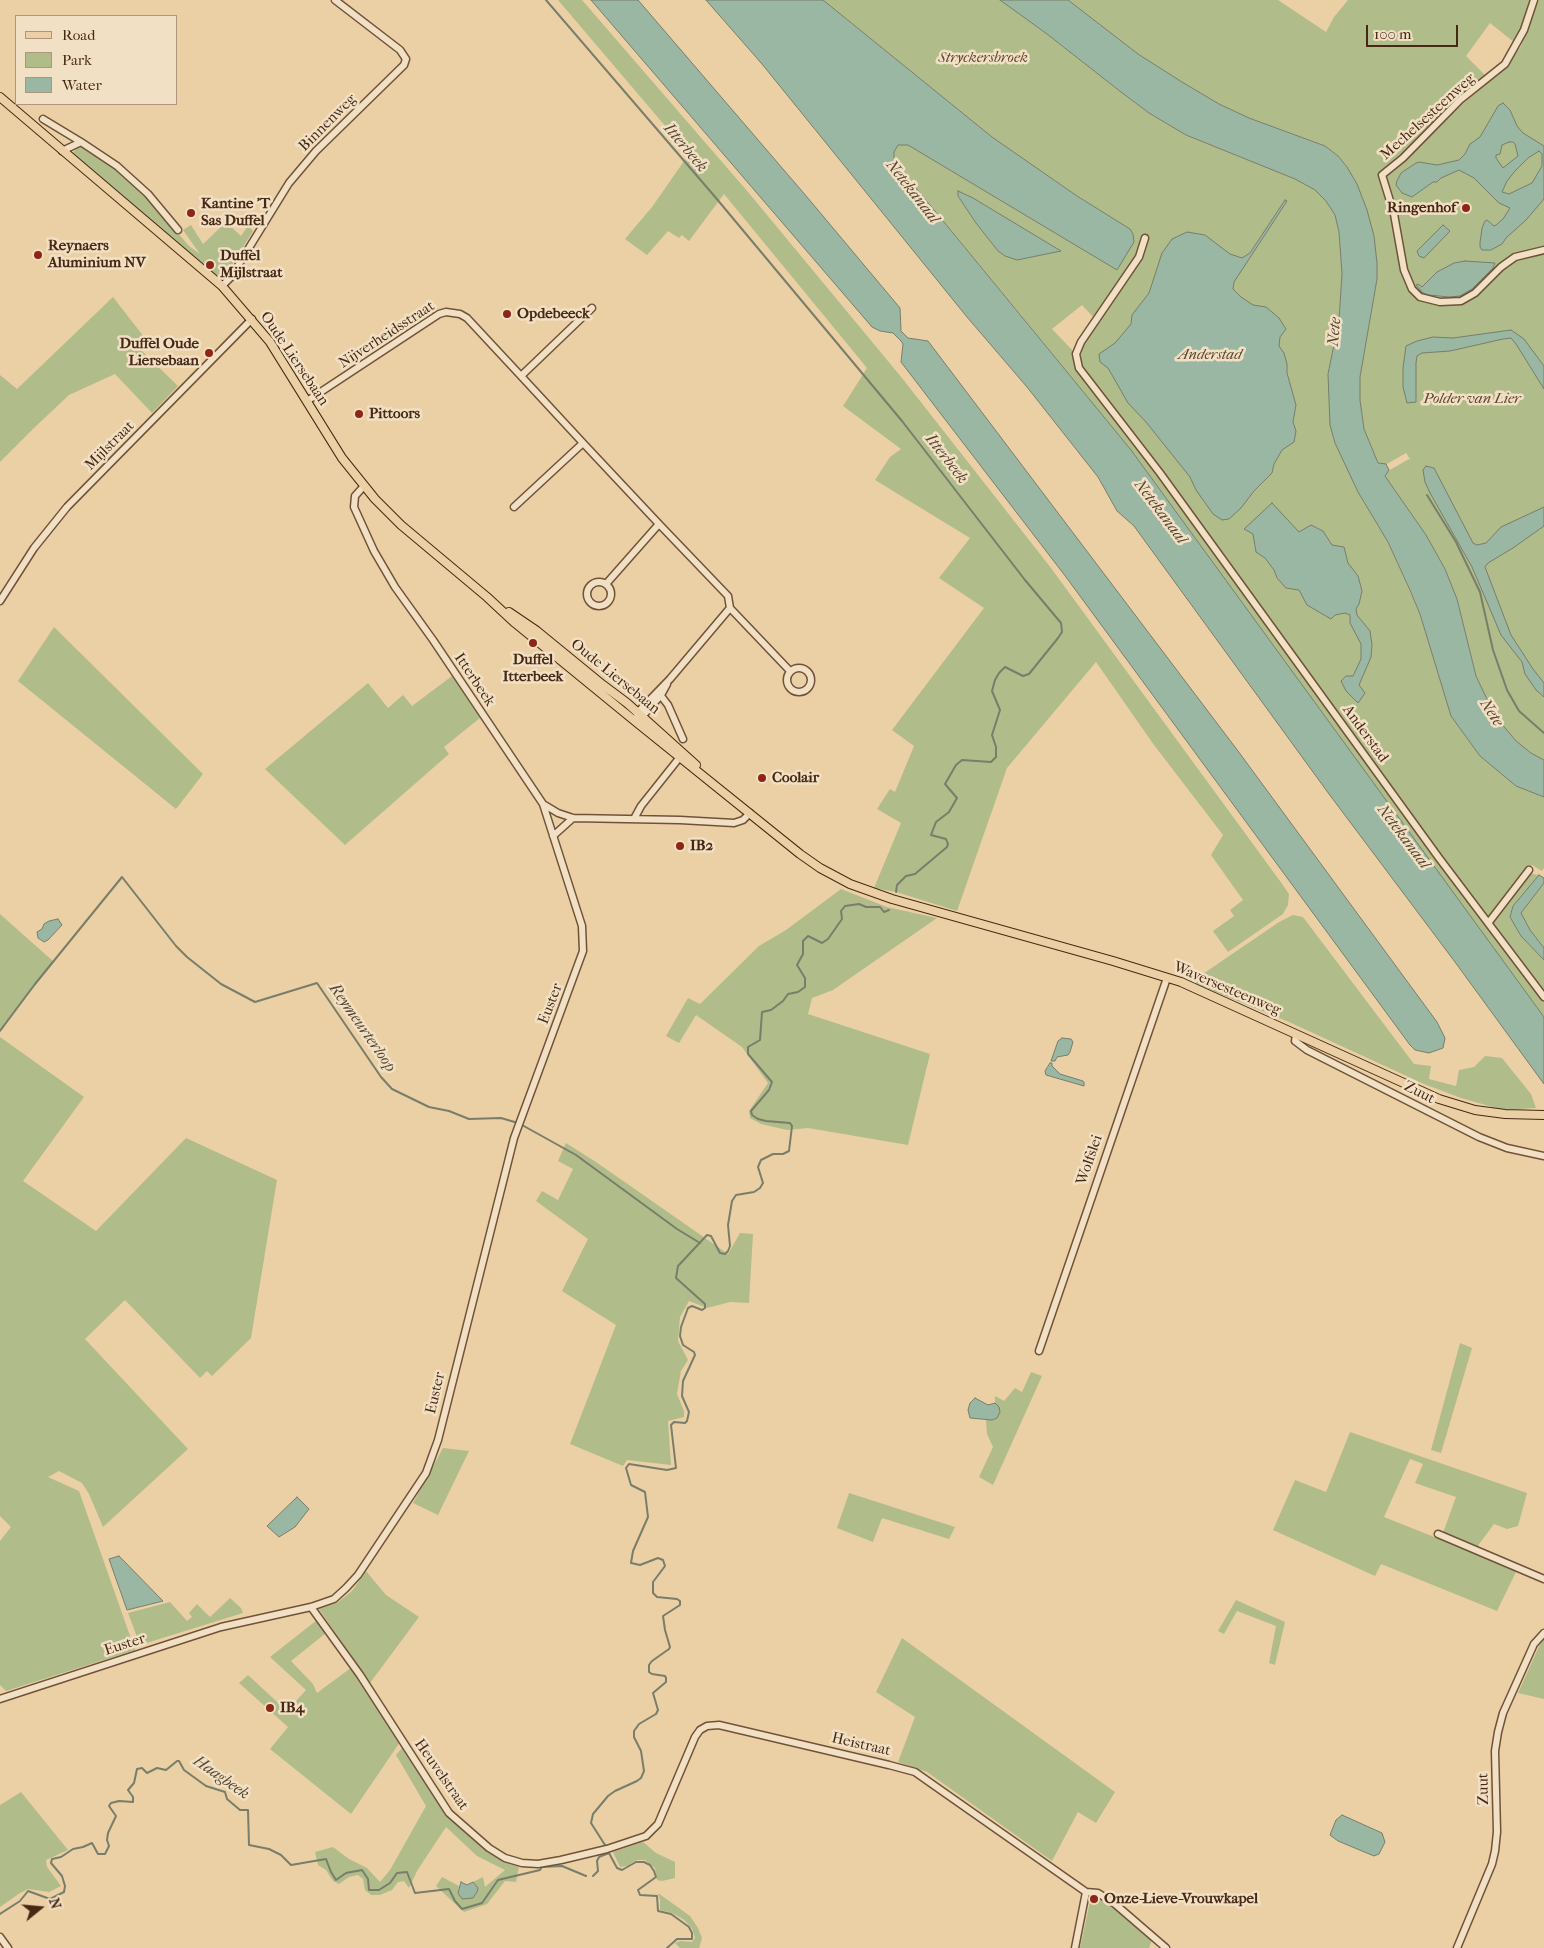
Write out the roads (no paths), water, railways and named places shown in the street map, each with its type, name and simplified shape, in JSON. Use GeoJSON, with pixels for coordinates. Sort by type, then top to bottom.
{"type":"FeatureCollection","features":[{"type":"Feature","properties":{"kind":"main road","name":"Oude Liersebaan"},"geometry":{"type":"LineString","coordinates":[[0,97],[222,286],[252,319],[281,358],[342,458],[364,486],[401,525],[515,623],[680,758],[820,868],[850,884],[892,900]]}},
{"type":"Feature","properties":{"kind":"main road","name":"Oude Liersebaan"},"geometry":{"type":"LineString","coordinates":[[487,597],[537,631],[641,714],[718,787]]}},
{"type":"Feature","properties":{"kind":"main road","name":"Waversesteenweg"},"geometry":{"type":"LineString","coordinates":[[892,900],[1188,985],[1457,1105],[1475,1110],[1505,1114],[1544,1115]]}},
{"type":"Feature","properties":{"kind":"street","name":"Binnenweg"},"geometry":{"type":"LineString","coordinates":[[222,286],[231,277],[289,183],[316,152],[404,64],[406,59],[400,50],[335,0]]}},
{"type":"Feature","properties":{"kind":"street","name":"Mechelsesteenweg"},"geometry":{"type":"LineString","coordinates":[[1534,0],[1524,30],[1505,64],[1460,100],[1403,158],[1382,175],[1394,214],[1404,270],[1412,289],[1420,297],[1440,302],[1461,301],[1475,293],[1501,267],[1516,257],[1544,250]]}},
{"type":"Feature","properties":{"kind":"street"},"geometry":{"type":"LineString","coordinates":[[44,119],[117,166],[148,194],[178,230]]}},
{"type":"Feature","properties":{"kind":"street"},"geometry":{"type":"LineString","coordinates":[[62,151],[81,142]]}},
{"type":"Feature","properties":{"kind":"street","name":"Anderstad"},"geometry":{"type":"LineString","coordinates":[[1146,238],[1138,257],[1081,342],[1076,354],[1079,368],[1160,472],[1412,821],[1544,997]]}},
{"type":"Feature","properties":{"kind":"street"},"geometry":{"type":"LineString","coordinates":[[521,376],[592,308]]}},
{"type":"Feature","properties":{"kind":"street","name":"Nijverheidsstraat"},"geometry":{"type":"LineString","coordinates":[[307,401],[439,314],[446,312],[460,314],[467,318],[728,596],[730,608],[790,671]]}},
{"type":"Feature","properties":{"kind":"street","name":"Mijlstraat"},"geometry":{"type":"LineString","coordinates":[[0,601],[34,548],[67,508],[252,319]]}},
{"type":"Feature","properties":{"kind":"street"},"geometry":{"type":"LineString","coordinates":[[514,507],[583,443]]}},
{"type":"Feature","properties":{"kind":"street","name":"Itterbeek"},"geometry":{"type":"LineString","coordinates":[[364,486],[355,496],[354,507],[374,550],[395,587],[433,640],[542,804],[553,836]]}},
{"type":"Feature","properties":{"kind":"street"},"geometry":{"type":"LineString","coordinates":[[606,584],[659,524]]}},
{"type":"Feature","properties":{"kind":"street"},"geometry":{"type":"LineString","coordinates":[[636,722],[730,608]]}},
{"type":"Feature","properties":{"kind":"street"},"geometry":{"type":"LineString","coordinates":[[659,693],[668,705],[683,739]]}},
{"type":"Feature","properties":{"kind":"street"},"geometry":{"type":"LineString","coordinates":[[634,819],[641,806],[680,758]]}},
{"type":"Feature","properties":{"kind":"street"},"geometry":{"type":"LineString","coordinates":[[542,804],[558,813],[574,818],[734,823],[743,820],[750,813]]}},
{"type":"Feature","properties":{"kind":"street"},"geometry":{"type":"LineString","coordinates":[[553,836],[574,818]]}},
{"type":"Feature","properties":{"kind":"street","name":"Euster"},"geometry":{"type":"LineString","coordinates":[[0,1699],[221,1627],[311,1607],[334,1599],[358,1575],[421,1480],[432,1458],[514,1138],[583,951],[582,926],[553,836]]}},
{"type":"Feature","properties":{"kind":"street"},"geometry":{"type":"LineString","coordinates":[[1489,922],[1528,870]]}},
{"type":"Feature","properties":{"kind":"street","name":"Wolfslei"},"geometry":{"type":"LineString","coordinates":[[1039,1351],[1167,978]]}},
{"type":"Feature","properties":{"kind":"street","name":"Zuut"},"geometry":{"type":"LineString","coordinates":[[1296,1034],[1295,1041],[1306,1050],[1478,1137],[1507,1148],[1544,1156]]}},
{"type":"Feature","properties":{"kind":"street"},"geometry":{"type":"LineString","coordinates":[[1438,1534],[1544,1578]]}},
{"type":"Feature","properties":{"kind":"street","name":"Heuvelstraat"},"geometry":{"type":"LineString","coordinates":[[311,1607],[360,1675],[449,1813],[474,1836],[505,1858],[522,1863],[538,1864],[607,1849]]}},
{"type":"Feature","properties":{"kind":"street","name":"Zuut"},"geometry":{"type":"LineString","coordinates":[[1457,1948],[1492,1864],[1495,1851],[1497,1832],[1496,1751],[1503,1713],[1534,1644],[1544,1633]]}},
{"type":"Feature","properties":{"kind":"street","name":"Heistraat"},"geometry":{"type":"LineString","coordinates":[[607,1849],[640,1839],[651,1831],[661,1817],[695,1737],[700,1730],[707,1726],[719,1725],[890,1764],[915,1772],[1086,1892]]}},
{"type":"Feature","properties":{"kind":"street"},"geometry":{"type":"LineString","coordinates":[[1075,1948],[1086,1892],[1098,1893],[1115,1904],[1166,1948]]}},
{"type":"Feature","properties":{"kind":"street"},"geometry":{"type":"LineString","coordinates":[[0,1938],[8,1948]]}},
{"type":"Feature","properties":{"kind":"water"},"geometry":{"type":"Polygon","coordinates":[[[591,0],[638,0],[900,308],[901,331],[908,338],[928,341],[1238,751],[1437,1022],[1445,1038],[1443,1048],[1429,1053],[1415,1050],[1410,1045],[1066,577],[901,362],[903,344],[901,341],[893,333],[880,331],[872,327],[591,0]]]}},
{"type":"Feature","properties":{"kind":"water","name":"Netekanaal"},"geometry":{"type":"Polygon","coordinates":[[[706,0],[823,0],[992,137],[1077,196],[1130,229],[1134,242],[1117,270],[908,145],[898,145],[894,152],[894,161],[1131,450],[1544,1017],[1544,1084],[1329,794],[1134,526],[1117,511],[1098,477],[1027,387],[967,317],[762,64],[706,0]]]}},
{"type":"Feature","properties":{"kind":"water","name":"Nete"},"geometry":{"type":"Polygon","coordinates":[[[1000,0],[1068,0],[1138,54],[1182,82],[1219,104],[1249,118],[1325,146],[1338,156],[1347,167],[1357,184],[1367,210],[1374,236],[1377,263],[1377,279],[1360,377],[1360,400],[1364,429],[1378,463],[1386,464],[1389,470],[1385,476],[1426,535],[1445,569],[1457,599],[1476,676],[1495,716],[1516,741],[1531,753],[1544,760],[1544,797],[1516,786],[1480,756],[1451,716],[1420,614],[1409,588],[1388,542],[1358,492],[1335,443],[1330,425],[1328,374],[1339,320],[1342,274],[1339,232],[1335,215],[1326,201],[1315,190],[1295,179],[1186,135],[1149,113],[1000,0]]]}},
{"type":"Feature","properties":{"kind":"water"},"geometry":{"type":"Polygon","coordinates":[[[1503,103],[1510,110],[1517,126],[1523,133],[1544,146],[1544,199],[1502,244],[1491,250],[1482,250],[1480,243],[1485,221],[1487,220],[1494,226],[1496,225],[1503,219],[1510,208],[1499,203],[1474,178],[1459,170],[1441,178],[1437,182],[1433,182],[1412,197],[1402,193],[1396,185],[1401,173],[1416,163],[1437,165],[1459,160],[1465,154],[1470,144],[1480,137],[1498,106],[1503,103]],[[1509,142],[1502,145],[1500,154],[1496,155],[1503,168],[1518,156],[1515,144],[1509,142]],[[1539,151],[1528,158],[1515,171],[1507,181],[1502,192],[1509,194],[1532,183],[1542,166],[1542,154],[1539,151]]]}},
{"type":"Feature","properties":{"kind":"water"},"geometry":{"type":"Polygon","coordinates":[[[958,191],[973,198],[1061,251],[1017,260],[1005,256],[998,251],[976,223],[958,196],[958,191]]]}},
{"type":"Feature","properties":{"kind":"water"},"geometry":{"type":"Polygon","coordinates":[[[1285,200],[1287,201],[1234,282],[1233,289],[1253,305],[1266,307],[1279,318],[1286,329],[1280,337],[1279,346],[1284,353],[1287,373],[1296,405],[1293,422],[1296,431],[1294,442],[1282,450],[1274,464],[1272,473],[1254,491],[1241,508],[1229,519],[1222,520],[1213,514],[1196,490],[1190,477],[1146,422],[1128,403],[1108,368],[1100,362],[1099,354],[1115,343],[1131,324],[1132,315],[1149,293],[1162,253],[1172,239],[1187,232],[1205,235],[1230,254],[1242,258],[1250,253],[1285,200]]]}},
{"type":"Feature","properties":{"kind":"water"},"geometry":{"type":"Polygon","coordinates":[[[1443,225],[1450,231],[1424,258],[1419,256],[1417,251],[1443,225]]]}},
{"type":"Feature","properties":{"kind":"water"},"geometry":{"type":"Polygon","coordinates":[[[1465,261],[1495,263],[1493,268],[1472,289],[1460,296],[1429,295],[1423,293],[1416,285],[1418,284],[1422,287],[1437,272],[1454,263],[1465,261]]]}},
{"type":"Feature","properties":{"kind":"water"},"geometry":{"type":"Polygon","coordinates":[[[1511,330],[1524,339],[1544,366],[1544,389],[1511,338],[1450,351],[1422,353],[1417,356],[1416,402],[1407,403],[1403,387],[1406,346],[1433,337],[1453,338],[1511,330]]]}},
{"type":"Feature","properties":{"kind":"water"},"geometry":{"type":"Polygon","coordinates":[[[1426,466],[1434,468],[1473,543],[1477,545],[1486,543],[1501,527],[1544,507],[1544,526],[1488,563],[1485,567],[1511,635],[1544,683],[1544,697],[1536,690],[1525,674],[1522,662],[1501,635],[1472,567],[1425,482],[1423,470],[1426,466]]]}},
{"type":"Feature","properties":{"kind":"water"},"geometry":{"type":"Polygon","coordinates":[[[1272,503],[1299,532],[1311,525],[1323,531],[1332,545],[1344,547],[1348,563],[1358,576],[1362,591],[1356,609],[1357,615],[1370,631],[1372,645],[1371,657],[1359,685],[1365,693],[1358,703],[1346,691],[1341,681],[1346,676],[1353,676],[1361,659],[1361,644],[1350,623],[1350,615],[1345,613],[1335,615],[1331,619],[1307,605],[1299,590],[1286,588],[1277,578],[1274,570],[1265,558],[1256,552],[1253,534],[1244,529],[1272,503]]]}},
{"type":"Feature","properties":{"kind":"water"},"geometry":{"type":"Polygon","coordinates":[[[1539,875],[1544,878],[1544,883],[1521,913],[1530,930],[1544,948],[1544,960],[1521,936],[1510,917],[1513,906],[1539,875]]]}},
{"type":"Feature","properties":{"kind":"water"},"geometry":{"type":"Polygon","coordinates":[[[58,919],[62,925],[48,940],[44,942],[38,938],[37,932],[42,929],[44,924],[58,919]]]}},
{"type":"Feature","properties":{"kind":"water"},"geometry":{"type":"Polygon","coordinates":[[[1062,1038],[1071,1039],[1073,1042],[1070,1052],[1068,1055],[1057,1057],[1055,1061],[1051,1061],[1058,1041],[1062,1038]]]}},
{"type":"Feature","properties":{"kind":"water"},"geometry":{"type":"Polygon","coordinates":[[[1050,1063],[1060,1074],[1083,1081],[1084,1086],[1046,1075],[1045,1071],[1050,1063]]]}},
{"type":"Feature","properties":{"kind":"water"},"geometry":{"type":"Polygon","coordinates":[[[975,1398],[988,1405],[995,1403],[999,1407],[1000,1412],[997,1418],[992,1420],[970,1418],[968,1410],[970,1403],[975,1398]]]}},
{"type":"Feature","properties":{"kind":"water"},"geometry":{"type":"Polygon","coordinates":[[[297,1497],[309,1509],[295,1527],[279,1537],[267,1526],[297,1497]]]}},
{"type":"Feature","properties":{"kind":"water"},"geometry":{"type":"Polygon","coordinates":[[[119,1556],[163,1601],[127,1610],[109,1559],[119,1556]]]}},
{"type":"Feature","properties":{"kind":"water"},"geometry":{"type":"Polygon","coordinates":[[[1342,1815],[1382,1833],[1385,1842],[1379,1854],[1374,1856],[1338,1841],[1330,1835],[1336,1820],[1342,1815]]]}},
{"type":"Feature","properties":{"kind":"water"},"geometry":{"type":"Polygon","coordinates":[[[461,1882],[467,1885],[473,1882],[478,1888],[473,1898],[462,1899],[458,1893],[461,1882]]]}},
{"type":"Feature","properties":{"kind":"waterway","name":"Itterbeek"},"geometry":{"type":"LineString","coordinates":[[546,0],[716,198],[902,421],[1025,580],[1061,623],[1062,632],[1029,674],[1023,676],[1005,667],[999,673],[992,691],[1000,710],[992,735],[996,747],[996,757],[991,762],[962,760],[956,765],[945,784],[957,798],[949,812],[936,822],[931,835],[946,839],[947,847],[915,874],[906,876],[897,885],[896,892]]}},
{"type":"Feature","properties":{"kind":"waterway"},"geometry":{"type":"LineString","coordinates":[[1427,495],[1456,542],[1480,592],[1493,650],[1507,690],[1519,711],[1544,733]]}},
{"type":"Feature","properties":{"kind":"waterway","name":"Reymeurterloop"},"geometry":{"type":"LineString","coordinates":[[0,1031],[35,984],[122,877],[176,946],[221,984],[255,1002],[317,983],[381,1077],[392,1089],[429,1107],[449,1111],[469,1119],[501,1118],[518,1123]]}},
{"type":"Feature","properties":{"kind":"waterway","name":"Itterbeek"},"geometry":{"type":"LineString","coordinates":[[605,1845],[591,1823],[593,1814],[608,1796],[637,1781],[641,1778],[644,1771],[641,1751],[634,1737],[634,1731],[639,1724],[656,1714],[658,1710],[653,1693],[666,1682],[666,1678],[665,1676],[649,1672],[649,1665],[669,1649],[663,1616],[680,1605],[680,1601],[677,1599],[657,1597],[653,1593],[653,1582],[665,1566],[663,1560],[658,1558],[640,1565],[631,1563],[633,1551],[648,1517],[645,1492],[631,1485],[626,1468],[629,1464],[667,1470],[676,1468],[671,1425],[674,1422],[685,1423],[687,1421],[689,1412],[682,1396],[683,1381],[695,1355],[694,1352],[683,1345],[680,1336],[681,1327],[688,1308],[692,1306],[702,1310],[705,1308],[705,1304],[676,1278],[678,1266],[707,1235],[711,1236],[720,1253],[725,1254],[728,1251],[730,1246],[728,1225],[732,1201],[736,1195],[754,1192],[760,1188],[763,1183],[758,1167],[761,1160],[773,1154],[783,1154],[789,1151],[792,1126],[790,1123],[766,1121],[752,1115],[751,1111],[769,1090],[772,1082],[748,1054],[748,1047],[760,1040],[762,1012],[771,1010],[783,1001],[788,994],[798,992],[805,987],[805,978],[797,965],[803,954],[803,941],[808,936],[822,943],[828,939],[842,919],[841,911],[845,906],[859,904],[866,907],[880,907],[884,912],[889,910]]}},
{"type":"Feature","properties":{"kind":"waterway","name":"Reymeurterloop"},"geometry":{"type":"LineString","coordinates":[[522,1125],[576,1155],[677,1229],[700,1243]]}},
{"type":"Feature","properties":{"kind":"waterway","name":"Haagbeek"},"geometry":{"type":"LineString","coordinates":[[0,1914],[20,1901],[28,1891],[50,1899],[64,1892],[65,1886],[62,1876],[51,1863],[52,1859],[92,1843],[98,1854],[105,1854],[109,1846],[107,1840],[108,1833],[116,1816],[109,1806],[111,1803],[119,1801],[133,1802],[133,1797],[128,1790],[134,1783],[137,1769],[142,1768],[147,1773],[157,1768],[166,1770],[177,1761],[179,1761],[184,1770],[206,1786],[225,1792],[227,1799],[240,1810],[248,1810],[249,1845],[269,1849],[281,1855],[291,1865],[326,1859],[336,1880],[346,1873],[362,1870],[368,1879],[369,1890],[379,1890],[390,1883],[397,1873],[407,1872],[415,1893],[449,1889],[455,1901],[462,1909],[482,1903],[498,1880],[540,1870],[542,1867],[562,1866],[586,1876]]}},
{"type":"Feature","properties":{"kind":"waterway","name":"Itterbeek"},"geometry":{"type":"LineString","coordinates":[[593,1876],[598,1871],[597,1861],[599,1857],[609,1853],[617,1868],[622,1870],[636,1862],[644,1862],[650,1865],[656,1877],[638,1890],[640,1895],[657,1896],[658,1911],[671,1914],[689,1927],[692,1933],[692,1939],[677,1939],[667,1948]]}},
{"type":"Feature","properties":{"kind":"place","name":"Ringenhof"},"geometry":{"type":"Point","coordinates":[1466,208]}},
{"type":"Feature","properties":{"kind":"place","name":"Kantine 'T Sas Duffel"},"geometry":{"type":"Point","coordinates":[191,213]}},
{"type":"Feature","properties":{"kind":"place","name":"Reynaers Aluminium NV"},"geometry":{"type":"Point","coordinates":[38,255]}},
{"type":"Feature","properties":{"kind":"place","name":"Duffel Mijlstraat"},"geometry":{"type":"Point","coordinates":[210,265]}},
{"type":"Feature","properties":{"kind":"place","name":"Opdebeeck"},"geometry":{"type":"Point","coordinates":[507,314]}},
{"type":"Feature","properties":{"kind":"place","name":"Duffel Oude Liersebaan"},"geometry":{"type":"Point","coordinates":[209,353]}},
{"type":"Feature","properties":{"kind":"place","name":"Pittoors"},"geometry":{"type":"Point","coordinates":[359,414]}},
{"type":"Feature","properties":{"kind":"place","name":"Duffel Itterbeek"},"geometry":{"type":"Point","coordinates":[533,643]}},
{"type":"Feature","properties":{"kind":"place","name":"Coolair"},"geometry":{"type":"Point","coordinates":[762,778]}},
{"type":"Feature","properties":{"kind":"place","name":"IB2"},"geometry":{"type":"Point","coordinates":[680,846]}},
{"type":"Feature","properties":{"kind":"place","name":"IB4"},"geometry":{"type":"Point","coordinates":[270,1708]}},
{"type":"Feature","properties":{"kind":"place","name":"Onze-Lieve-Vrouwkapel"},"geometry":{"type":"Point","coordinates":[1094,1899]}},
{"type":"Feature","properties":{"kind":"park label","name":"Stryckersbroek"},"geometry":{"type":"Point","coordinates":[983,58]}},
{"type":"Feature","properties":{"kind":"park label","name":"Polder van Lier"},"geometry":{"type":"Point","coordinates":[1472,399]}}]}
